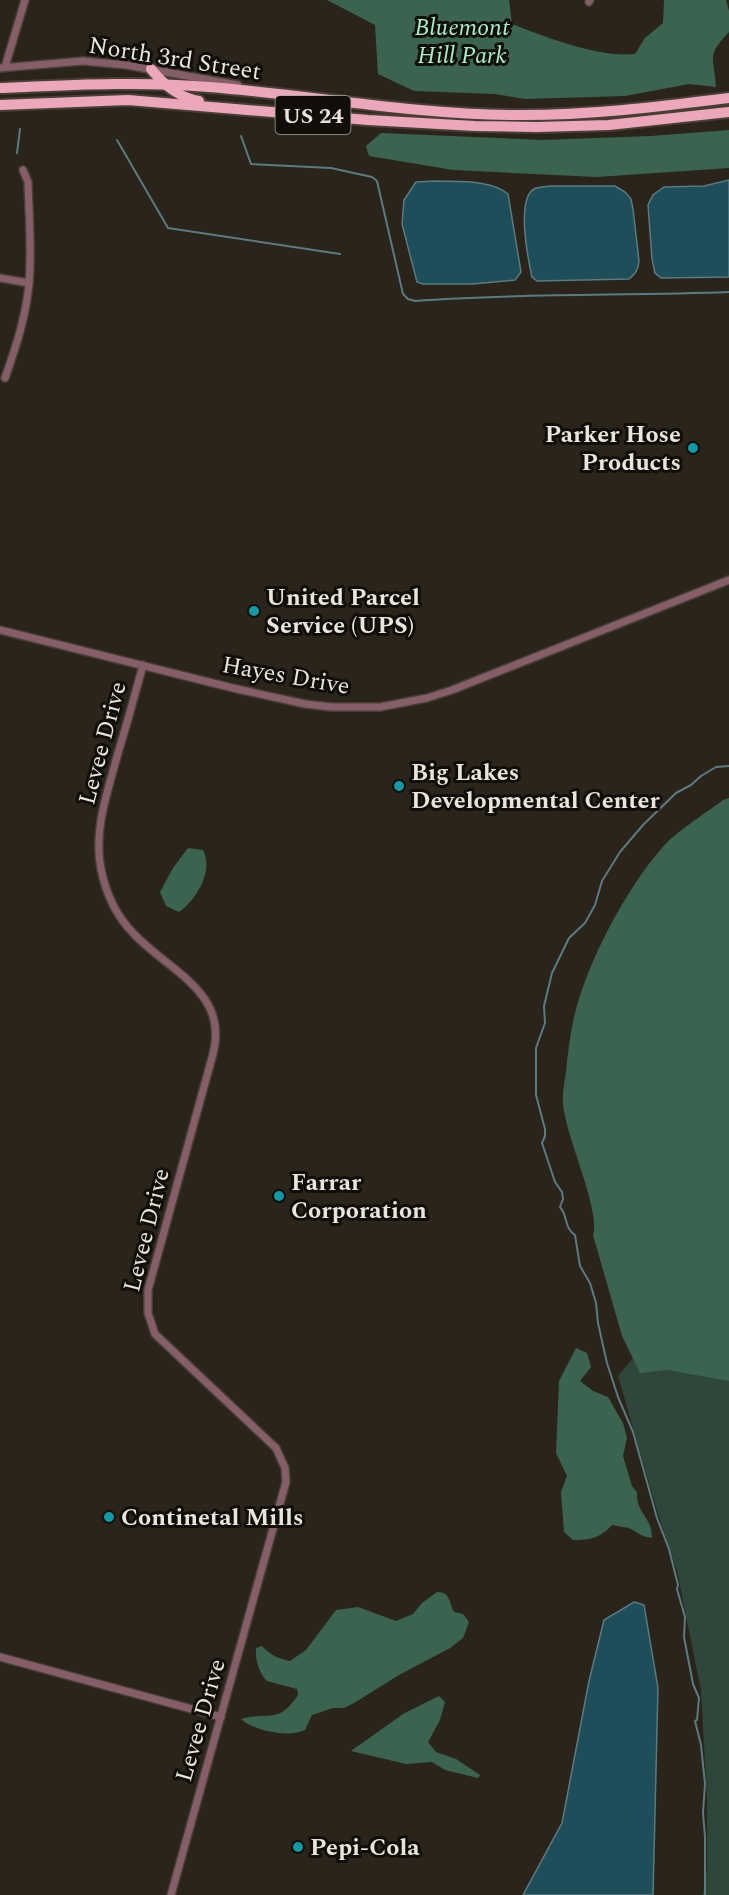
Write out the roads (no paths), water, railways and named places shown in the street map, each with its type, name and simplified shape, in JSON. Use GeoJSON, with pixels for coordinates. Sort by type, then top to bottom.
{"type":"FeatureCollection","features":[{"type":"Feature","properties":{"kind":"highway"},"geometry":{"type":"LineString","coordinates":[[151,69],[163,84],[179,94],[192,100],[226,108]]}},
{"type":"Feature","properties":{"kind":"highway","name":"US 24"},"geometry":{"type":"LineString","coordinates":[[0,88],[77,84],[163,84],[396,108],[512,115],[609,112],[729,98]]}},
{"type":"Feature","properties":{"kind":"highway","name":"US 24"},"geometry":{"type":"LineString","coordinates":[[0,105],[128,100],[475,126],[537,127],[609,125],[729,111]]}},
{"type":"Feature","properties":{"kind":"street"},"geometry":{"type":"LineString","coordinates":[[2,68],[25,0]]}},
{"type":"Feature","properties":{"kind":"street","name":"North 3rd Street"},"geometry":{"type":"LineString","coordinates":[[2,68],[83,61],[151,69],[245,86],[272,94]]}},
{"type":"Feature","properties":{"kind":"street"},"geometry":{"type":"LineString","coordinates":[[4,378],[16,348],[29,283],[28,182],[22,170]]}},
{"type":"Feature","properties":{"kind":"street"},"geometry":{"type":"LineString","coordinates":[[0,278],[29,283]]}},
{"type":"Feature","properties":{"kind":"street","name":"Hayes Drive"},"geometry":{"type":"LineString","coordinates":[[0,630],[295,702],[331,707],[380,707],[427,698],[452,690],[729,580]]}},
{"type":"Feature","properties":{"kind":"street","name":"Levee Drive"},"geometry":{"type":"LineString","coordinates":[[143,665],[103,809],[99,840],[101,868],[113,908],[133,934],[207,1000],[217,1024],[217,1041],[207,1080],[148,1290],[148,1313],[155,1334],[276,1448],[285,1468],[286,1482],[171,1895]]}},
{"type":"Feature","properties":{"kind":"street"},"geometry":{"type":"LineString","coordinates":[[0,1657],[221,1717]]}},
{"type":"Feature","properties":{"kind":"water"},"geometry":{"type":"Polygon","coordinates":[[[729,180],[729,277],[661,278],[655,273],[652,259],[648,205],[653,195],[664,187],[704,186],[729,180]]]}},
{"type":"Feature","properties":{"kind":"water"},"geometry":{"type":"Polygon","coordinates":[[[416,182],[483,184],[501,189],[508,194],[521,272],[515,280],[473,284],[417,282],[402,224],[404,200],[416,182]]]}},
{"type":"Feature","properties":{"kind":"water"},"geometry":{"type":"Polygon","coordinates":[[[549,186],[615,186],[625,192],[631,199],[639,261],[636,271],[629,279],[537,281],[532,277],[525,230],[526,205],[534,189],[549,186]]]}},
{"type":"Feature","properties":{"kind":"water"},"geometry":{"type":"Polygon","coordinates":[[[634,1602],[644,1605],[658,1688],[653,1895],[523,1895],[562,1823],[589,1681],[604,1620],[634,1602]]]}},
{"type":"Feature","properties":{"kind":"waterway"},"geometry":{"type":"LineString","coordinates":[[17,153],[20,129]]}},
{"type":"Feature","properties":{"kind":"waterway"},"geometry":{"type":"LineString","coordinates":[[241,136],[251,164],[331,168],[372,177],[377,181],[403,294],[408,299],[415,301],[729,292]]}},
{"type":"Feature","properties":{"kind":"waterway"},"geometry":{"type":"LineString","coordinates":[[117,140],[168,228],[340,254]]}},
{"type":"Feature","properties":{"kind":"waterway"},"geometry":{"type":"LineString","coordinates":[[705,1895],[703,1813],[705,1784],[701,1745],[695,1721],[699,1698],[693,1684],[684,1637],[685,1617],[669,1549],[657,1518],[633,1432],[607,1363],[590,1283],[580,1266],[575,1235],[569,1229],[560,1207],[563,1199],[562,1192],[555,1182],[542,1143],[545,1129],[536,1095],[536,1048],[545,1023],[544,1006],[552,973],[569,938],[585,923],[595,905],[602,881],[620,852],[643,825],[676,793],[716,767],[729,766]]}},
{"type":"Feature","properties":{"kind":"place","name":"Parker Hose Products"},"geometry":{"type":"Point","coordinates":[693,448]}},
{"type":"Feature","properties":{"kind":"place","name":"United Parcel Service (UPS)"},"geometry":{"type":"Point","coordinates":[254,611]}},
{"type":"Feature","properties":{"kind":"place","name":"Big Lakes Developmental Center"},"geometry":{"type":"Point","coordinates":[399,786]}},
{"type":"Feature","properties":{"kind":"place","name":"Farrar Corporation"},"geometry":{"type":"Point","coordinates":[279,1196]}},
{"type":"Feature","properties":{"kind":"place","name":"Continetal Mills"},"geometry":{"type":"Point","coordinates":[109,1517]}},
{"type":"Feature","properties":{"kind":"place","name":"Pepi-Cola"},"geometry":{"type":"Point","coordinates":[298,1847]}},
{"type":"Feature","properties":{"kind":"park label","name":"Bluemont Hill Park"},"geometry":{"type":"Point","coordinates":[462,41]}}]}
